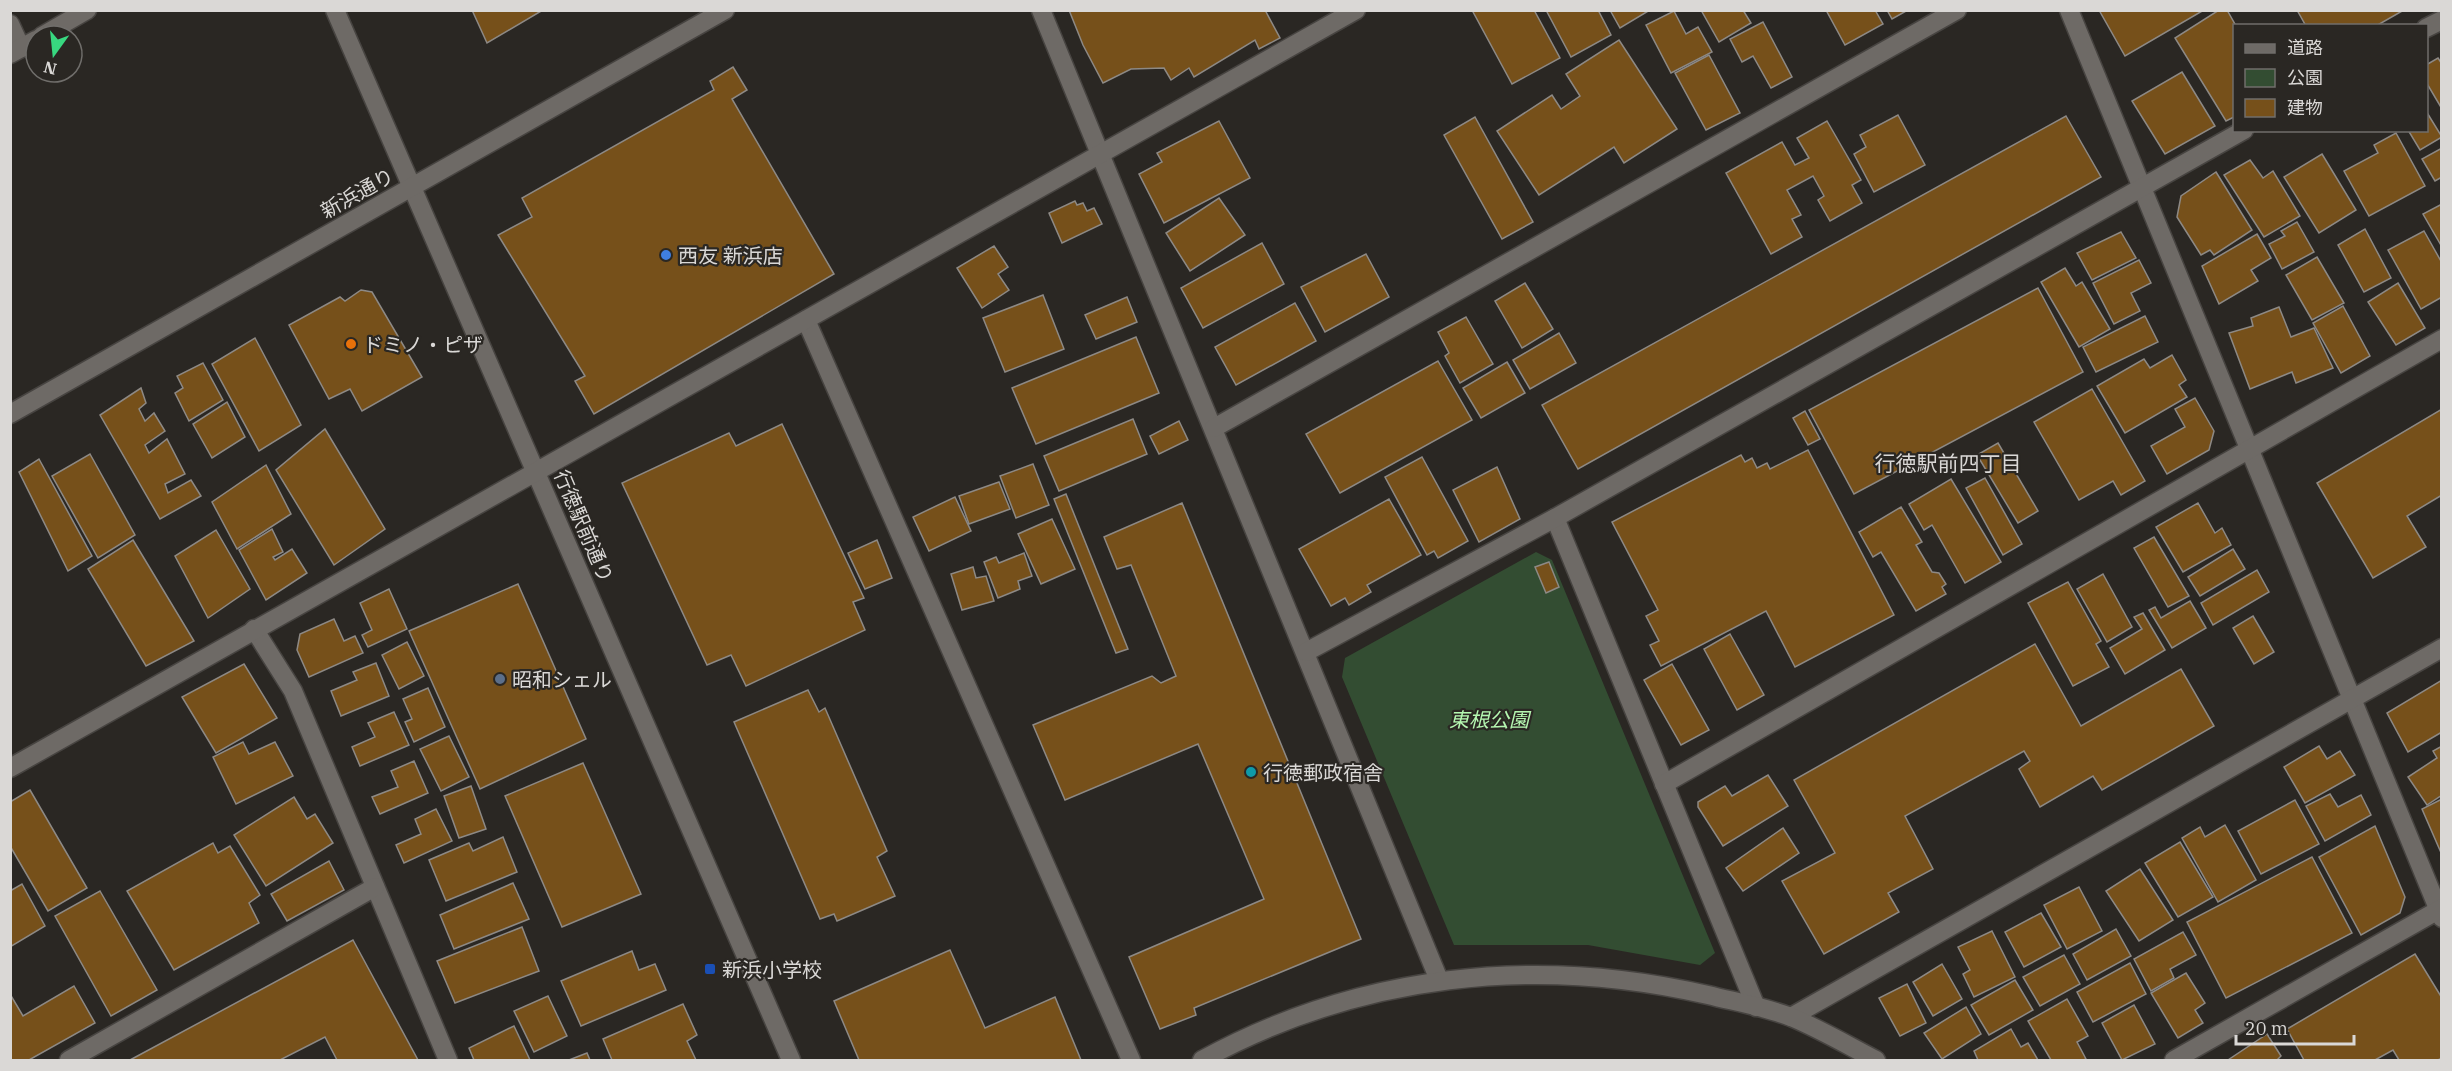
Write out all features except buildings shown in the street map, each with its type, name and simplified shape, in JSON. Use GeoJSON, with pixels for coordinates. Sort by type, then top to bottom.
{"type":"FeatureCollection","features":[{"type":"Feature","properties":{"kind":"street"},"geometry":{"type":"LineString","coordinates":[[63,24],[87,10]]}},
{"type":"Feature","properties":{"kind":"street","name":"行徳駅前通り"},"geometry":{"type":"LineString","coordinates":[[335,10],[791,1060]]}},
{"type":"Feature","properties":{"kind":"street","name":"新浜通り"},"geometry":{"type":"LineString","coordinates":[[10,414],[725,10]]}},
{"type":"Feature","properties":{"kind":"street"},"geometry":{"type":"LineString","coordinates":[[1041,10],[1439,980]]}},
{"type":"Feature","properties":{"kind":"street"},"geometry":{"type":"LineString","coordinates":[[10,768],[1356,10]]}},
{"type":"Feature","properties":{"kind":"street"},"geometry":{"type":"LineString","coordinates":[[1214,428],[1957,10]]}},
{"type":"Feature","properties":{"kind":"street"},"geometry":{"type":"LineString","coordinates":[[2069,10],[2248,450],[2440,912],[2174,1060]]}},
{"type":"Feature","properties":{"kind":"street"},"geometry":{"type":"LineString","coordinates":[[2428,27],[2442,20]]}},
{"type":"Feature","properties":{"kind":"street"},"geometry":{"type":"LineString","coordinates":[[10,24],[23,47]]}},
{"type":"Feature","properties":{"kind":"street"},"geometry":{"type":"LineString","coordinates":[[1306,652],[1555,518],[2240,132]]}},
{"type":"Feature","properties":{"kind":"street"},"geometry":{"type":"LineString","coordinates":[[806,320],[1131,1060]]}},
{"type":"Feature","properties":{"kind":"street"},"geometry":{"type":"LineString","coordinates":[[1664,784],[2442,339]]}},
{"type":"Feature","properties":{"kind":"street"},"geometry":{"type":"LineString","coordinates":[[1555,518],[1756,1007]]}},
{"type":"Feature","properties":{"kind":"street"},"geometry":{"type":"LineString","coordinates":[[254,629],[293,691],[448,1060]]}},
{"type":"Feature","properties":{"kind":"street"},"geometry":{"type":"LineString","coordinates":[[1791,1017],[2442,648]]}},
{"type":"Feature","properties":{"kind":"street"},"geometry":{"type":"LineString","coordinates":[[69,1060],[375,887]]}},
{"type":"Feature","properties":{"kind":"street"},"geometry":{"type":"LineString","coordinates":[[1202,1060],[1281,1023],[1370,993],[1439,980],[1528,975],[1604,977],[1681,989],[1756,1007],[1791,1017],[1876,1060]]}},
{"type":"Feature","properties":{"kind":"green space","name":"東根公園"},"geometry":{"type":"Polygon","coordinates":[[[1536,552],[1552,560],[1715,953],[1700,965],[1588,945],[1454,945],[1342,677],[1345,658],[1536,552]]]}},
{"type":"Feature","properties":{"kind":"place","name":"西友 新浜店"},"geometry":{"type":"Point","coordinates":[666,255]}},
{"type":"Feature","properties":{"kind":"place","name":"ドミノ・ピザ"},"geometry":{"type":"Point","coordinates":[351,344]}},
{"type":"Feature","properties":{"kind":"place","name":"昭和シェル"},"geometry":{"type":"Point","coordinates":[500,679]}},
{"type":"Feature","properties":{"kind":"place","name":"行徳郵政宿舎"},"geometry":{"type":"Point","coordinates":[1251,772]}},
{"type":"Feature","properties":{"kind":"place","name":"新浜小学校"},"geometry":{"type":"Point","coordinates":[710,969]}},
{"type":"Feature","properties":{"kind":"district","name":"行徳駅前四丁目"},"geometry":{"type":"Point","coordinates":[1948,463]}}]}
